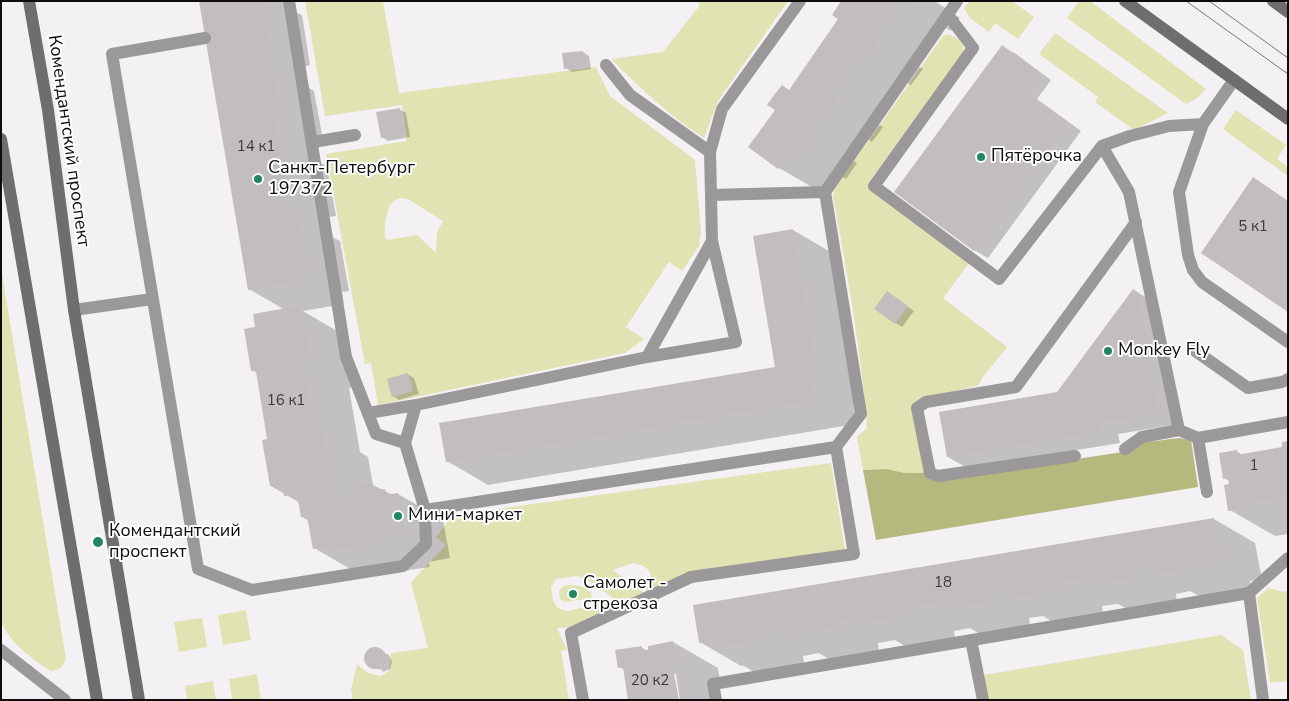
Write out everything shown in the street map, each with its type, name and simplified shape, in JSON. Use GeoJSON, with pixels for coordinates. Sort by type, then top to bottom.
{"type":"FeatureCollection","features":[{"type":"Feature","properties":{"kind":"main road","name":"Комендантский проспект"},"geometry":{"type":"LineString","coordinates":[[29,1],[48,110],[74,310],[139,700]]}},
{"type":"Feature","properties":{"kind":"main road"},"geometry":{"type":"LineString","coordinates":[[1125,1],[1288,119]]}},
{"type":"Feature","properties":{"kind":"main road"},"geometry":{"type":"LineString","coordinates":[[1273,1],[1288,12]]}},
{"type":"Feature","properties":{"kind":"main road"},"geometry":{"type":"LineString","coordinates":[[1,139],[97,700]]}},
{"type":"Feature","properties":{"kind":"street"},"geometry":{"type":"LineString","coordinates":[[289,1],[346,357],[376,434],[405,443]]}},
{"type":"Feature","properties":{"kind":"street"},"geometry":{"type":"LineString","coordinates":[[368,413],[736,342],[712,241],[710,152],[722,109],[800,1]]}},
{"type":"Feature","properties":{"kind":"street"},"geometry":{"type":"LineString","coordinates":[[425,510],[836,448],[861,414],[825,192],[957,1]]}},
{"type":"Feature","properties":{"kind":"street"},"geometry":{"type":"LineString","coordinates":[[948,15],[973,48],[874,186],[999,279],[1102,146],[1169,126],[1202,124]]}},
{"type":"Feature","properties":{"kind":"street"},"geometry":{"type":"LineString","coordinates":[[205,38],[112,54],[198,570],[252,590],[404,566],[426,544],[425,510],[405,443],[416,405]]}},
{"type":"Feature","properties":{"kind":"street"},"geometry":{"type":"LineString","coordinates":[[606,65],[630,95],[710,152]]}},
{"type":"Feature","properties":{"kind":"street"},"geometry":{"type":"LineString","coordinates":[[1234,80],[1202,124],[1179,192],[1188,256],[1193,270],[1202,282],[1288,342]]}},
{"type":"Feature","properties":{"kind":"street"},"geometry":{"type":"LineString","coordinates":[[312,142],[355,134]]}},
{"type":"Feature","properties":{"kind":"street"},"geometry":{"type":"LineString","coordinates":[[1102,146],[1129,192],[1179,430]]}},
{"type":"Feature","properties":{"kind":"street"},"geometry":{"type":"LineString","coordinates":[[711,195],[825,192]]}},
{"type":"Feature","properties":{"kind":"street"},"geometry":{"type":"LineString","coordinates":[[1075,456],[938,476],[930,473],[917,408],[926,402],[1016,387],[1136,222]]}},
{"type":"Feature","properties":{"kind":"street"},"geometry":{"type":"LineString","coordinates":[[648,358],[712,241]]}},
{"type":"Feature","properties":{"kind":"street"},"geometry":{"type":"LineString","coordinates":[[74,310],[152,299]]}},
{"type":"Feature","properties":{"kind":"street"},"geometry":{"type":"LineString","coordinates":[[1194,350],[1248,388],[1282,382],[1288,379]]}},
{"type":"Feature","properties":{"kind":"street"},"geometry":{"type":"LineString","coordinates":[[1126,449],[1142,437],[1179,430],[1198,438],[1288,422]]}},
{"type":"Feature","properties":{"kind":"street"},"geometry":{"type":"LineString","coordinates":[[1198,438],[1207,492]]}},
{"type":"Feature","properties":{"kind":"street"},"geometry":{"type":"LineString","coordinates":[[583,700],[571,633],[691,578],[854,554],[836,448]]}},
{"type":"Feature","properties":{"kind":"street"},"geometry":{"type":"LineString","coordinates":[[716,700],[713,684],[1249,594],[1288,558]]}},
{"type":"Feature","properties":{"kind":"street"},"geometry":{"type":"LineString","coordinates":[[1249,594],[1264,700]]}},
{"type":"Feature","properties":{"kind":"street"},"geometry":{"type":"LineString","coordinates":[[970,640],[983,700]]}},
{"type":"Feature","properties":{"kind":"street"},"geometry":{"type":"LineString","coordinates":[[1,650],[65,700]]}},
{"type":"Feature","properties":{"kind":"green space"},"geometry":{"type":"Polygon","coordinates":[[[305,1],[383,1],[399,93],[596,67],[610,96],[695,160],[701,231],[699,246],[682,271],[669,262],[626,327],[644,339],[625,353],[378,405],[371,363],[365,364],[326,154],[407,141],[402,105],[325,116],[305,1]],[[401,198],[389,207],[385,227],[387,240],[417,235],[436,253],[437,232],[443,221],[408,199],[401,198]]]}},
{"type":"Feature","properties":{"kind":"green space"},"geometry":{"type":"Polygon","coordinates":[[[696,1],[788,1],[718,101],[704,138],[656,101],[611,59],[663,52],[700,5],[696,1]]]}},
{"type":"Feature","properties":{"kind":"green space"},"geometry":{"type":"Polygon","coordinates":[[[970,1],[1012,1],[1034,17],[1018,39],[995,23],[989,32],[970,18],[964,8],[970,1]]]}},
{"type":"Feature","properties":{"kind":"green space"},"geometry":{"type":"Polygon","coordinates":[[[1079,1],[1090,1],[1206,89],[1196,99],[1186,104],[1067,18],[1079,1]]]}},
{"type":"Feature","properties":{"kind":"green space"},"geometry":{"type":"Polygon","coordinates":[[[1055,33],[1168,113],[1134,130],[1095,102],[1098,97],[1039,54],[1055,33]]]}},
{"type":"Feature","properties":{"kind":"green space"},"geometry":{"type":"Polygon","coordinates":[[[947,34],[953,36],[962,44],[964,51],[869,182],[874,190],[970,262],[943,298],[1007,347],[982,378],[979,385],[924,399],[913,408],[927,473],[905,473],[886,469],[863,470],[857,437],[867,428],[861,369],[833,196],[835,188],[943,36],[947,34]]]}},
{"type":"Feature","properties":{"kind":"green space"},"geometry":{"type":"Polygon","coordinates":[[[1236,110],[1286,145],[1277,159],[1288,167],[1288,176],[1223,129],[1236,110]]]}},
{"type":"Feature","properties":{"kind":"green space"},"geometry":{"type":"Polygon","coordinates":[[[1,268],[66,659],[61,668],[52,671],[22,650],[8,635],[1,620],[1,268]]]}},
{"type":"Feature","properties":{"kind":"green space"},"geometry":{"type":"Polygon","coordinates":[[[1179,438],[1191,440],[1198,487],[876,540],[863,470],[886,469],[905,473],[927,473],[940,480],[1129,451],[1140,443],[1179,438]]]}},
{"type":"Feature","properties":{"kind":"green space"},"geometry":{"type":"Polygon","coordinates":[[[831,463],[845,550],[691,575],[574,627],[557,628],[567,650],[561,651],[569,700],[353,700],[351,690],[357,664],[368,673],[380,676],[389,671],[391,653],[428,648],[411,582],[446,545],[436,537],[453,515],[831,463]],[[633,563],[613,570],[645,594],[651,575],[644,566],[633,563]],[[577,576],[556,579],[551,587],[553,600],[560,609],[569,611],[613,600],[612,597],[589,581],[577,576]]]}},
{"type":"Feature","properties":{"kind":"green space"},"geometry":{"type":"Polygon","coordinates":[[[568,585],[586,589],[592,593],[591,598],[565,602],[560,599],[559,591],[562,587],[568,585]]]}},
{"type":"Feature","properties":{"kind":"green space"},"geometry":{"type":"Polygon","coordinates":[[[1268,588],[1285,592],[1288,590],[1288,681],[1270,683],[1257,598],[1268,588]]]}},
{"type":"Feature","properties":{"kind":"green space"},"geometry":{"type":"Polygon","coordinates":[[[246,610],[251,640],[223,645],[218,615],[246,610]]]}},
{"type":"Feature","properties":{"kind":"green space"},"geometry":{"type":"Polygon","coordinates":[[[202,618],[207,647],[179,652],[174,622],[202,618]]]}},
{"type":"Feature","properties":{"kind":"green space"},"geometry":{"type":"Polygon","coordinates":[[[1221,635],[1243,650],[1251,700],[988,700],[984,675],[1221,635]]]}},
{"type":"Feature","properties":{"kind":"green space"},"geometry":{"type":"Polygon","coordinates":[[[257,674],[261,700],[232,700],[229,679],[257,674]]]}},
{"type":"Feature","properties":{"kind":"green space"},"geometry":{"type":"Polygon","coordinates":[[[213,681],[216,700],[187,700],[185,686],[213,681]]]}},
{"type":"Feature","properties":{"kind":"building"},"geometry":{"type":"Polygon","coordinates":[[[199,1],[263,1],[269,42],[262,43],[266,67],[273,66],[282,117],[275,118],[279,142],[286,141],[295,193],[288,194],[292,217],[299,216],[308,268],[301,269],[303,280],[248,290],[199,1]]]}},
{"type":"Feature","properties":{"kind":"building"},"geometry":{"type":"Polygon","coordinates":[[[841,1],[908,1],[905,6],[901,3],[874,40],[878,43],[865,61],[858,56],[831,95],[838,100],[826,117],[821,114],[808,133],[812,136],[800,154],[793,148],[778,169],[748,147],[775,110],[767,105],[774,95],[782,85],[789,90],[838,19],[832,15],[841,1]]]}},
{"type":"Feature","properties":{"kind":"building","name":"Пятёрочка"},"geometry":{"type":"Polygon","coordinates":[[[1002,45],[1039,72],[1025,91],[1068,122],[974,251],[894,192],[1002,45]]]}},
{"type":"Feature","properties":{"kind":"building"},"geometry":{"type":"Polygon","coordinates":[[[583,51],[585,66],[564,69],[562,53],[583,51]]]}},
{"type":"Feature","properties":{"kind":"building"},"geometry":{"type":"Polygon","coordinates":[[[400,108],[404,134],[381,138],[376,112],[400,108]]]}},
{"type":"Feature","properties":{"kind":"building"},"geometry":{"type":"Polygon","coordinates":[[[1253,177],[1288,201],[1288,312],[1201,253],[1253,177]]]}},
{"type":"Feature","properties":{"kind":"building"},"geometry":{"type":"Polygon","coordinates":[[[793,229],[819,379],[812,380],[815,400],[446,462],[439,423],[775,367],[753,236],[793,229]]]}},
{"type":"Feature","properties":{"kind":"building"},"geometry":{"type":"Polygon","coordinates":[[[1133,289],[1139,293],[1159,413],[1099,423],[1101,432],[947,457],[939,412],[1057,392],[1133,289]]]}},
{"type":"Feature","properties":{"kind":"building"},"geometry":{"type":"Polygon","coordinates":[[[887,291],[908,306],[895,324],[874,309],[887,291]]]}},
{"type":"Feature","properties":{"kind":"building"},"geometry":{"type":"Polygon","coordinates":[[[298,306],[300,320],[304,319],[312,361],[304,362],[316,431],[323,430],[331,476],[327,477],[330,498],[353,494],[352,487],[373,483],[374,491],[385,489],[386,495],[398,493],[405,533],[384,536],[385,541],[336,550],[335,545],[313,549],[307,517],[301,517],[297,494],[284,496],[283,484],[270,486],[262,440],[267,439],[256,371],[251,371],[244,329],[255,327],[253,314],[298,306]]]}},
{"type":"Feature","properties":{"kind":"building"},"geometry":{"type":"Polygon","coordinates":[[[408,373],[413,391],[392,397],[387,379],[408,373]]]}},
{"type":"Feature","properties":{"kind":"building"},"geometry":{"type":"Polygon","coordinates":[[[1288,441],[1288,497],[1246,503],[1247,508],[1228,511],[1224,485],[1229,484],[1228,478],[1223,479],[1219,453],[1237,450],[1237,455],[1282,447],[1282,442],[1288,441]]]}},
{"type":"Feature","properties":{"kind":"building"},"geometry":{"type":"Polygon","coordinates":[[[1214,518],[1221,556],[1209,558],[1210,565],[1158,574],[1157,567],[1135,570],[1136,578],[1085,586],[1084,579],[1061,583],[1063,590],[1011,599],[1010,591],[988,595],[989,602],[938,611],[937,603],[913,608],[914,615],[863,623],[861,616],[837,620],[839,627],[787,636],[786,629],[762,633],[763,640],[712,649],[711,641],[699,643],[693,605],[1214,518]]]}},
{"type":"Feature","properties":{"kind":"building"},"geometry":{"type":"Polygon","coordinates":[[[673,641],[677,661],[672,662],[679,700],[628,700],[623,667],[618,668],[615,650],[642,646],[642,650],[648,650],[648,646],[673,641]]]}},
{"type":"Feature","properties":{"kind":"building"},"geometry":{"type":"Polygon","coordinates":[[[375,647],[383,650],[386,658],[383,666],[375,669],[367,666],[364,658],[367,650],[375,647]]]}},
{"type":"Feature","properties":{"kind":"tram line"},"geometry":{"type":"LineString","coordinates":[[1186,1],[1288,74]]}},
{"type":"Feature","properties":{"kind":"tram line"},"geometry":{"type":"LineString","coordinates":[[1209,1],[1288,58]]}},
{"type":"Feature","properties":{"kind":"place","name":"Пятёрочка"},"geometry":{"type":"Point","coordinates":[981,157]}},
{"type":"Feature","properties":{"kind":"place","name":"Санкт-Петербург 197372"},"geometry":{"type":"Point","coordinates":[258,179]}},
{"type":"Feature","properties":{"kind":"place","name":"Monkey Fly"},"geometry":{"type":"Point","coordinates":[1108,351]}},
{"type":"Feature","properties":{"kind":"place","name":"Мини-маркет"},"geometry":{"type":"Point","coordinates":[398,516]}},
{"type":"Feature","properties":{"kind":"place","name":"Комендантский проспект"},"geometry":{"type":"Point","coordinates":[98,542]}},
{"type":"Feature","properties":{"kind":"place","name":"Самолет - стрекоза"},"geometry":{"type":"Point","coordinates":[573,594]}}]}
